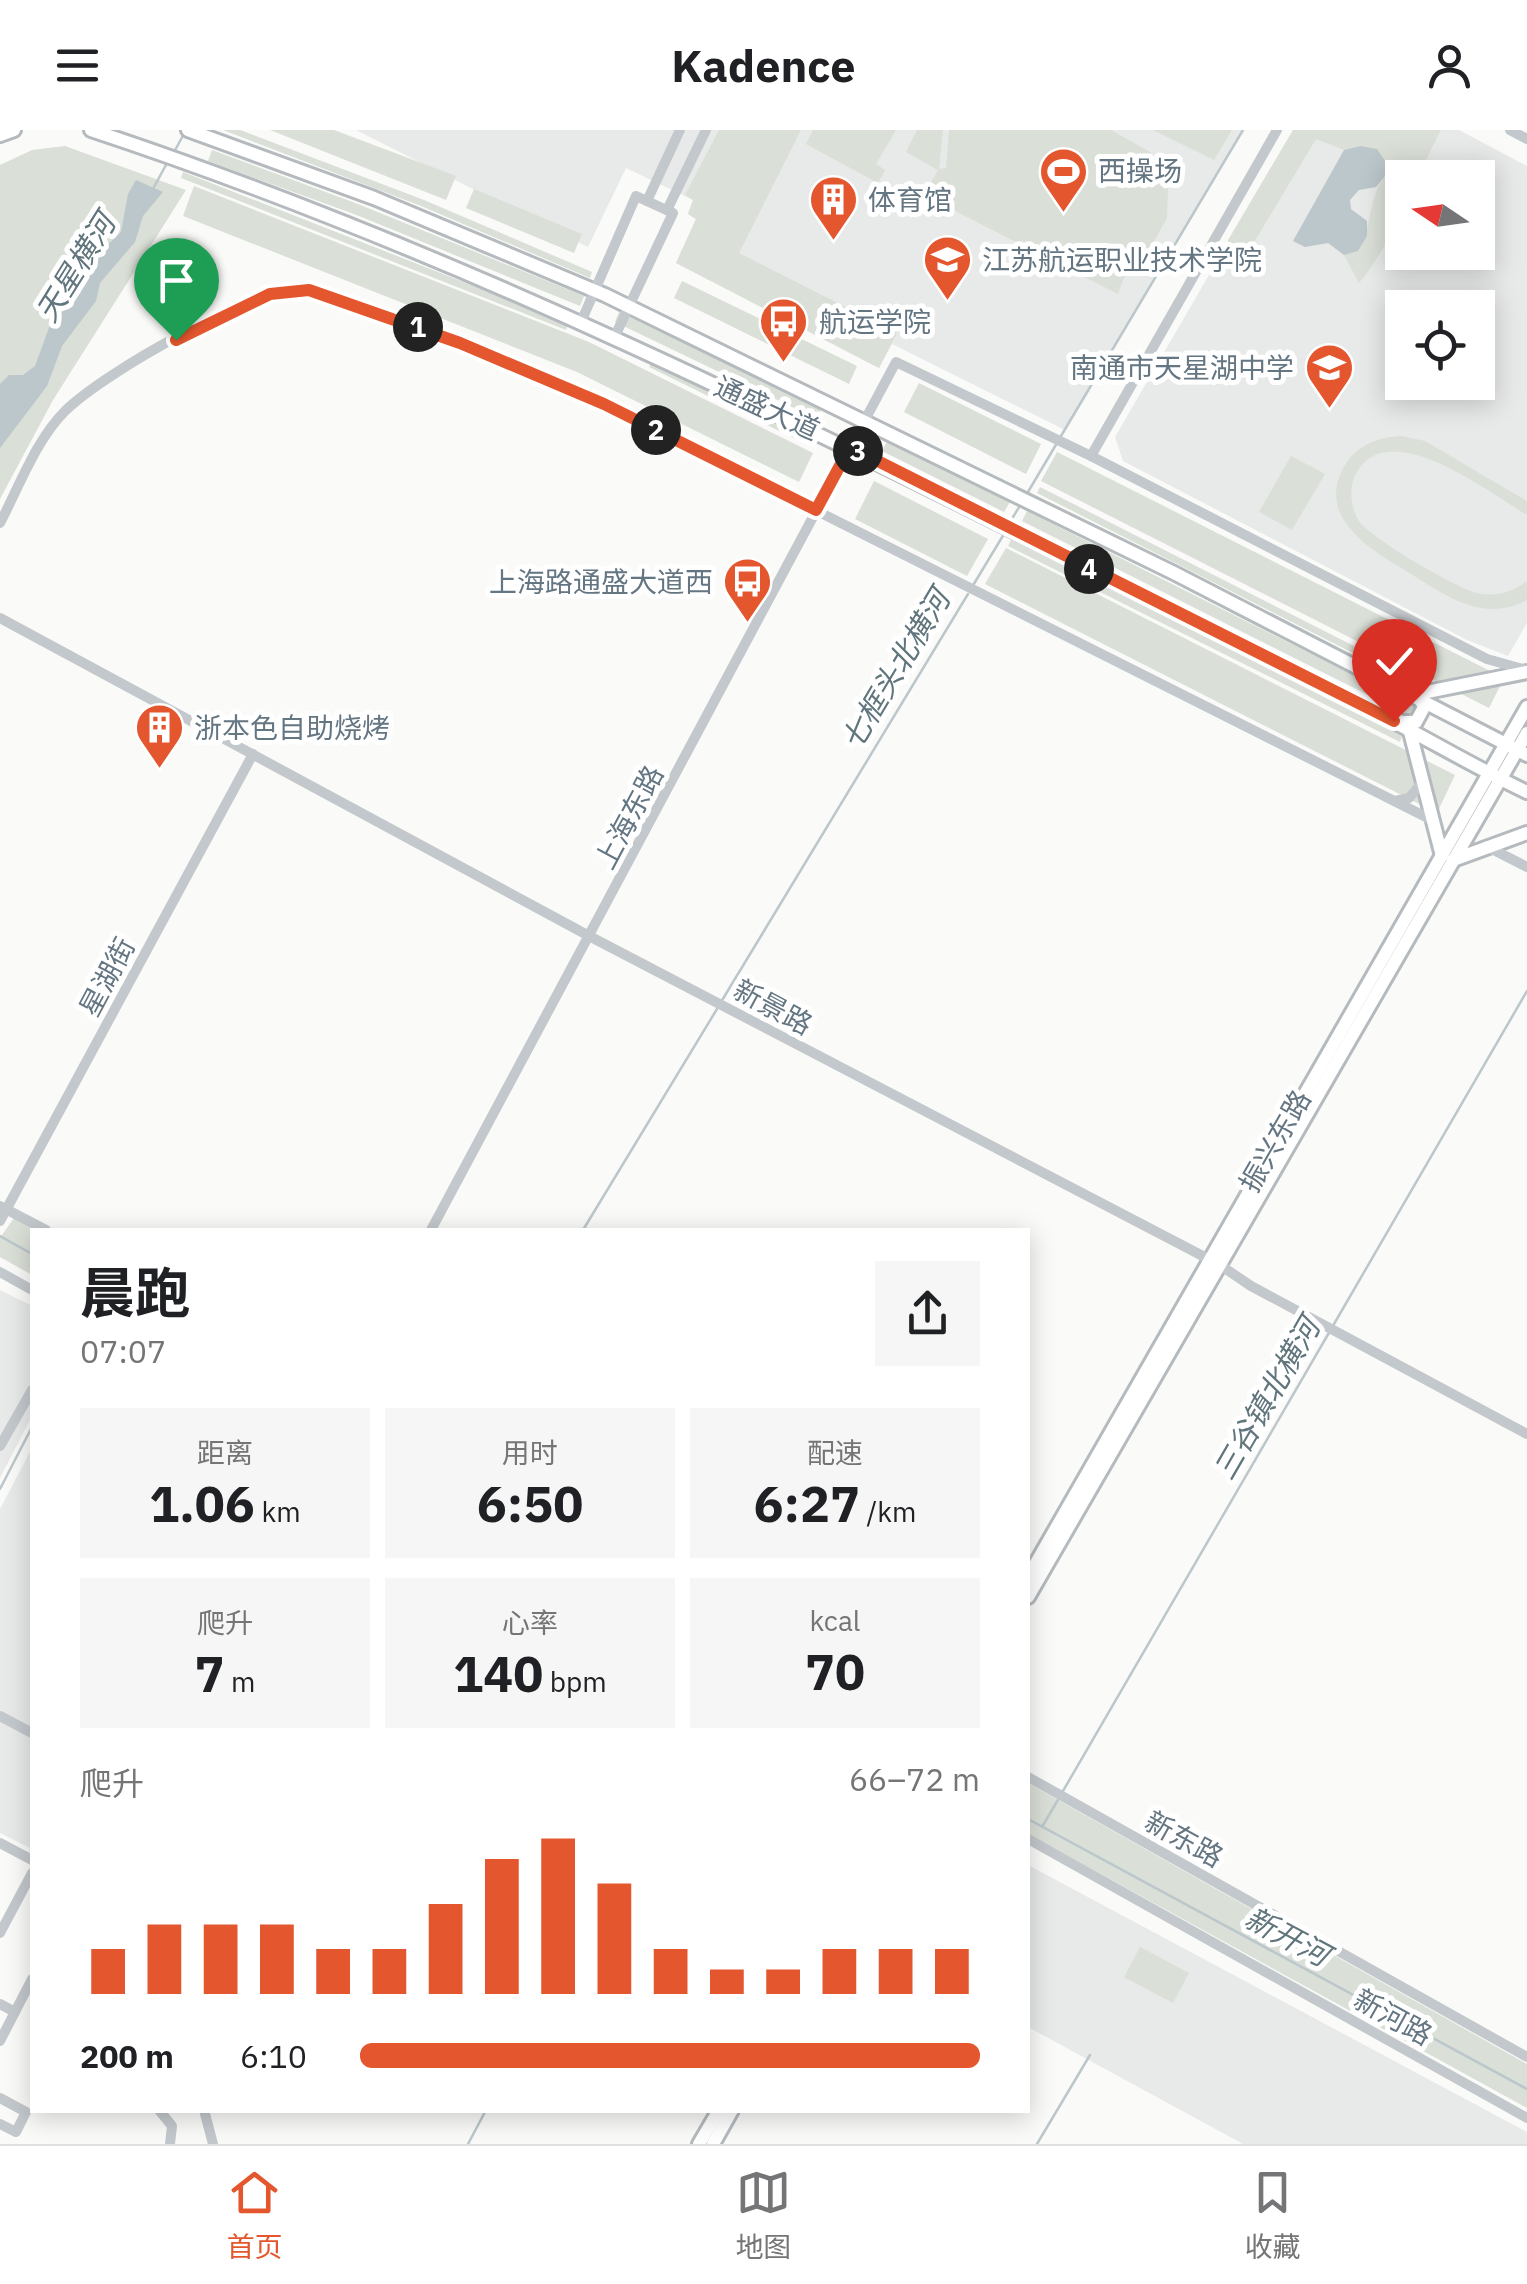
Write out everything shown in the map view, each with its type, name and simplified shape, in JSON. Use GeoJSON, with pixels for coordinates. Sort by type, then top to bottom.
{"type":"FeatureCollection","features":[{"type":"Feature","properties":{"kind":"main road"},"geometry":{"type":"LineString","coordinates":[[0,135],[14,130]]}},
{"type":"Feature","properties":{"kind":"main road","name":"通盛大道"},"geometry":{"type":"LineString","coordinates":[[91,130],[187,162],[615,336],[850,447],[1409,728],[1527,792]]}},
{"type":"Feature","properties":{"kind":"main road","name":"通盛大道"},"geometry":{"type":"LineString","coordinates":[[188,130],[374,198],[595,291],[995,484],[1517,750]]}},
{"type":"Feature","properties":{"kind":"main road"},"geometry":{"type":"LineString","coordinates":[[1394,721],[1416,722],[1424,707],[1416,697],[1527,671]]}},
{"type":"Feature","properties":{"kind":"main road","name":"振兴东路"},"geometry":{"type":"LineString","coordinates":[[1517,750],[1527,707]]}},
{"type":"Feature","properties":{"kind":"main road"},"geometry":{"type":"LineString","coordinates":[[1409,728],[1430,819],[1447,858],[1527,833]]}},
{"type":"Feature","properties":{"kind":"main road","name":"振兴东路"},"geometry":{"type":"LineString","coordinates":[[1030,1574],[1494,777],[1527,732]]}},
{"type":"Feature","properties":{"kind":"main road","name":"振兴东路"},"geometry":{"type":"LineString","coordinates":[[1030,1592],[1214,1262]]}},
{"type":"Feature","properties":{"kind":"main road"},"geometry":{"type":"LineString","coordinates":[[700,2144],[717,2113]]}},
{"type":"Feature","properties":{"kind":"main road"},"geometry":{"type":"LineString","coordinates":[[713,2144],[730,2113]]}},
{"type":"Feature","properties":{"kind":"street"},"geometry":{"type":"LineString","coordinates":[[647,200],[680,130]]}},
{"type":"Feature","properties":{"kind":"street"},"geometry":{"type":"LineString","coordinates":[[667,210],[706,130]]}},
{"type":"Feature","properties":{"kind":"street"},"geometry":{"type":"LineString","coordinates":[[1277,130],[1090,455],[1487,660],[1527,671]]}},
{"type":"Feature","properties":{"kind":"street"},"geometry":{"type":"LineString","coordinates":[[1510,130],[1527,139]]}},
{"type":"Feature","properties":{"kind":"street"},"geometry":{"type":"LineString","coordinates":[[581,322],[636,196],[647,200],[674,213],[615,336]]}},
{"type":"Feature","properties":{"kind":"street"},"geometry":{"type":"LineString","coordinates":[[0,523],[64,412],[101,381],[270,294],[309,290],[370,308],[604,404],[1430,819]]}},
{"type":"Feature","properties":{"kind":"street","name":"上海东路"},"geometry":{"type":"LineString","coordinates":[[433,1228],[896,362],[1090,455]]}},
{"type":"Feature","properties":{"kind":"street","name":"新景路"},"geometry":{"type":"LineString","coordinates":[[0,618],[591,937],[1214,1262],[1527,1434]]}},
{"type":"Feature","properties":{"kind":"street"},"geometry":{"type":"LineString","coordinates":[[1474,686],[1487,670],[1487,660]]}},
{"type":"Feature","properties":{"kind":"street","name":"星湖街"},"geometry":{"type":"LineString","coordinates":[[0,1221],[3,1208],[252,754]]}},
{"type":"Feature","properties":{"kind":"street"},"geometry":{"type":"LineString","coordinates":[[1395,801],[1409,798],[1421,784]]}},
{"type":"Feature","properties":{"kind":"street"},"geometry":{"type":"LineString","coordinates":[[1486,846],[1527,867]]}},
{"type":"Feature","properties":{"kind":"street"},"geometry":{"type":"LineString","coordinates":[[3,1208],[42,1228]]}},
{"type":"Feature","properties":{"kind":"street"},"geometry":{"type":"LineString","coordinates":[[0,1272],[30,1289]]}},
{"type":"Feature","properties":{"kind":"street"},"geometry":{"type":"LineString","coordinates":[[0,1446],[30,1394]]}},
{"type":"Feature","properties":{"kind":"street"},"geometry":{"type":"LineString","coordinates":[[0,1716],[30,1732]]}},
{"type":"Feature","properties":{"kind":"street","name":"新东路"},"geometry":{"type":"LineString","coordinates":[[1030,1778],[1527,2057]]}},
{"type":"Feature","properties":{"kind":"street","name":"新河路"},"geometry":{"type":"LineString","coordinates":[[1030,1840],[1527,2118]]}},
{"type":"Feature","properties":{"kind":"street"},"geometry":{"type":"LineString","coordinates":[[0,1844],[30,1859]]}},
{"type":"Feature","properties":{"kind":"street"},"geometry":{"type":"LineString","coordinates":[[0,1933],[30,1877]]}},
{"type":"Feature","properties":{"kind":"street"},"geometry":{"type":"LineString","coordinates":[[0,2041],[4,2024],[15,2012],[30,1982]]}},
{"type":"Feature","properties":{"kind":"street"},"geometry":{"type":"LineString","coordinates":[[0,2004],[15,2012]]}},
{"type":"Feature","properties":{"kind":"street"},"geometry":{"type":"LineString","coordinates":[[0,2098],[26,2112]]}},
{"type":"Feature","properties":{"kind":"street"},"geometry":{"type":"LineString","coordinates":[[9,2144],[30,2103]]}},
{"type":"Feature","properties":{"kind":"street"},"geometry":{"type":"LineString","coordinates":[[161,2113],[172,2126],[170,2144]]}},
{"type":"Feature","properties":{"kind":"street"},"geometry":{"type":"LineString","coordinates":[[205,2113],[213,2144]]}},
{"type":"Feature","properties":{"kind":"street"},"geometry":{"type":"LineString","coordinates":[[0,2124],[16,2132]]}},
{"type":"Feature","properties":{"kind":"shaded area"},"geometry":{"type":"Polygon","coordinates":[[[223,130],[240,130],[424,200],[592,272],[590,278],[421,206],[223,130]]]}},
{"type":"Feature","properties":{"kind":"shaded area"},"geometry":{"type":"Polygon","coordinates":[[[270,130],[334,130],[456,176],[446,200],[270,130]]]}},
{"type":"Feature","properties":{"kind":"shaded area","name":"江苏航运职业技术学院"},"geometry":{"type":"Polygon","coordinates":[[[356,130],[1243,130],[1065,430],[892,344],[879,368],[676,263],[696,219],[688,214],[693,200],[626,168],[588,247],[356,130]]]}},
{"type":"Feature","properties":{"kind":"shaded area"},"geometry":{"type":"Polygon","coordinates":[[[719,130],[801,130],[739,253],[897,333],[879,368],[676,263],[696,219],[688,214],[693,200],[685,195],[719,130]]]}},
{"type":"Feature","properties":{"kind":"shaded area"},"geometry":{"type":"Polygon","coordinates":[[[813,130],[896,130],[876,164],[885,170],[878,183],[806,144],[813,130]]]}},
{"type":"Feature","properties":{"kind":"shaded area","name":"西操场"},"geometry":{"type":"Polygon","coordinates":[[[917,130],[943,130],[939,169],[946,168],[949,130],[1111,130],[1150,152],[1168,188],[1167,218],[1152,245],[1130,261],[1118,294],[924,195],[938,170],[906,152],[917,130]]]}},
{"type":"Feature","properties":{"kind":"shaded area"},"geometry":{"type":"Polygon","coordinates":[[[1153,130],[1232,130],[1214,160],[1153,130]]]}},
{"type":"Feature","properties":{"kind":"shaded area","name":"南通市天星湖中学"},"geometry":{"type":"Polygon","coordinates":[[[1293,130],[1459,130],[1527,166],[1527,623],[1508,656],[1467,640],[1123,461],[1115,437],[1293,130]]]}},
{"type":"Feature","properties":{"kind":"shaded area"},"geometry":{"type":"Polygon","coordinates":[[[1293,130],[1441,130],[1426,160],[1385,160],[1385,174],[1360,146],[1344,150],[1316,139],[1247,254],[1221,252],[1293,130]]]}},
{"type":"Feature","properties":{"kind":"shaded area"},"geometry":{"type":"Polygon","coordinates":[[[65,146],[186,190],[53,400],[0,499],[0,165],[32,150],[65,146]]]}},
{"type":"Feature","properties":{"kind":"shaded area"},"geometry":{"type":"Polygon","coordinates":[[[1360,146],[1377,149],[1385,161],[1385,176],[1376,187],[1359,190],[1350,200],[1351,209],[1367,221],[1367,236],[1358,251],[1344,255],[1328,243],[1305,247],[1293,241],[1344,150],[1360,146]]]}},
{"type":"Feature","properties":{"kind":"shaded area"},"geometry":{"type":"Polygon","coordinates":[[[212,150],[358,204],[584,296],[580,306],[354,214],[208,161],[212,150]]]}},
{"type":"Feature","properties":{"kind":"shaded area"},"geometry":{"type":"Polygon","coordinates":[[[183,172],[568,323],[566,330],[181,178],[183,172]]]}},
{"type":"Feature","properties":{"kind":"shaded area"},"geometry":{"type":"Polygon","coordinates":[[[1385,176],[1385,244],[1359,283],[1344,255],[1358,251],[1385,176]]]}},
{"type":"Feature","properties":{"kind":"shaded area"},"geometry":{"type":"Polygon","coordinates":[[[136,180],[163,192],[143,216],[135,242],[100,283],[96,301],[62,346],[47,386],[0,448],[0,384],[9,375],[23,375],[35,366],[50,325],[81,292],[88,264],[121,232],[128,194],[136,180]]]}},
{"type":"Feature","properties":{"kind":"shaded area"},"geometry":{"type":"Polygon","coordinates":[[[194,186],[589,342],[813,453],[799,482],[577,372],[183,216],[194,186]]]}},
{"type":"Feature","properties":{"kind":"shaded area"},"geometry":{"type":"Polygon","coordinates":[[[474,189],[582,234],[574,253],[466,208],[474,189]]]}},
{"type":"Feature","properties":{"kind":"shaded area"},"geometry":{"type":"Polygon","coordinates":[[[682,281],[857,366],[849,384],[674,298],[682,281]]]}},
{"type":"Feature","properties":{"kind":"shaded area"},"geometry":{"type":"Polygon","coordinates":[[[619,312],[821,409],[817,419],[615,322],[619,312]]]}},
{"type":"Feature","properties":{"kind":"shaded area"},"geometry":{"type":"Polygon","coordinates":[[[652,361],[811,438],[808,445],[649,367],[652,361]]]}},
{"type":"Feature","properties":{"kind":"shaded area"},"geometry":{"type":"Polygon","coordinates":[[[919,383],[1041,444],[1026,474],[904,412],[919,383]]]}},
{"type":"Feature","properties":{"kind":"shaded area"},"geometry":{"type":"Polygon","coordinates":[[[1401,436],[1425,441],[1527,501],[1527,515],[1441,464],[1394,452],[1374,456],[1358,470],[1351,496],[1359,521],[1414,562],[1477,593],[1503,593],[1527,581],[1527,600],[1495,609],[1465,604],[1377,553],[1350,528],[1336,498],[1338,481],[1347,462],[1371,443],[1401,436]]]}},
{"type":"Feature","properties":{"kind":"shaded area"},"geometry":{"type":"Polygon","coordinates":[[[887,441],[1010,502],[1004,512],[882,451],[887,441]]]}},
{"type":"Feature","properties":{"kind":"shaded area"},"geometry":{"type":"Polygon","coordinates":[[[1057,452],[1504,678],[1489,708],[1041,481],[1057,452]]]}},
{"type":"Feature","properties":{"kind":"shaded area"},"geometry":{"type":"Polygon","coordinates":[[[1291,456],[1325,474],[1292,530],[1259,512],[1291,456]]]}},
{"type":"Feature","properties":{"kind":"shaded area"},"geometry":{"type":"Polygon","coordinates":[[[874,481],[988,539],[967,576],[855,519],[874,481]]]}},
{"type":"Feature","properties":{"kind":"shaded area"},"geometry":{"type":"Polygon","coordinates":[[[1040,487],[1431,685],[1428,691],[1037,493],[1040,487]]]}},
{"type":"Feature","properties":{"kind":"shaded area"},"geometry":{"type":"Polygon","coordinates":[[[1027,511],[1419,708],[1414,718],[1022,521],[1027,511]]]}},
{"type":"Feature","properties":{"kind":"shaded area"},"geometry":{"type":"Polygon","coordinates":[[[1011,540],[1402,736],[1400,742],[1008,546],[1011,540]]]}},
{"type":"Feature","properties":{"kind":"shaded area"},"geometry":{"type":"Polygon","coordinates":[[[1006,548],[1455,775],[1437,813],[985,584],[1006,548]]]}},
{"type":"Feature","properties":{"kind":"shaded area"},"geometry":{"type":"Polygon","coordinates":[[[14,1218],[32,1228],[30,1274],[0,1257],[0,1238],[14,1218]]]}},
{"type":"Feature","properties":{"kind":"shaded area"},"geometry":{"type":"Polygon","coordinates":[[[0,1290],[30,1305],[30,1420],[0,1478],[0,1290]]]}},
{"type":"Feature","properties":{"kind":"shaded area"},"geometry":{"type":"Polygon","coordinates":[[[30,1452],[30,1848],[0,1833],[0,1509],[30,1452]]]}},
{"type":"Feature","properties":{"kind":"shaded area"},"geometry":{"type":"Polygon","coordinates":[[[1030,1784],[1527,2064],[1527,2108],[1030,1835],[1030,1784]]]}},
{"type":"Feature","properties":{"kind":"shaded area"},"geometry":{"type":"Polygon","coordinates":[[[1030,1866],[1527,2132],[1527,2144],[1243,2144],[1030,2028],[1030,1866]]]}},
{"type":"Feature","properties":{"kind":"shaded area"},"geometry":{"type":"Polygon","coordinates":[[[1140,1947],[1189,1973],[1173,2003],[1124,1977],[1140,1947]]]}},
{"type":"Feature","properties":{"kind":"waterway","name":"七框头北横河"},"geometry":{"type":"LineString","coordinates":[[1061,436],[1243,130]]}},
{"type":"Feature","properties":{"kind":"waterway","name":"天星横河"},"geometry":{"type":"LineString","coordinates":[[174,152],[185,132]]}},
{"type":"Feature","properties":{"kind":"waterway","name":"天星横河"},"geometry":{"type":"LineString","coordinates":[[154,187],[167,163]]}},
{"type":"Feature","properties":{"kind":"waterway","name":"七框头北横河"},"geometry":{"type":"LineString","coordinates":[[1025,497],[1057,443]]}},
{"type":"Feature","properties":{"kind":"waterway","name":"七框头北横河"},"geometry":{"type":"LineString","coordinates":[[1010,522],[1021,504]]}},
{"type":"Feature","properties":{"kind":"waterway","name":"七框头北横河"},"geometry":{"type":"LineString","coordinates":[[972,587],[1004,534]]}},
{"type":"Feature","properties":{"kind":"waterway","name":"七框头北横河"},"geometry":{"type":"LineString","coordinates":[[721,1002],[968,594]]}},
{"type":"Feature","properties":{"kind":"waterway","name":"三谷镇北横河"},"geometry":{"type":"LineString","coordinates":[[1334,1324],[1527,991]]}},
{"type":"Feature","properties":{"kind":"waterway","name":"七框头北横河"},"geometry":{"type":"LineString","coordinates":[[584,1228],[717,1009]]}},
{"type":"Feature","properties":{"kind":"waterway","name":"新开河"},"geometry":{"type":"LineString","coordinates":[[0,1236],[30,1253]]}},
{"type":"Feature","properties":{"kind":"waterway","name":"三谷镇北横河"},"geometry":{"type":"LineString","coordinates":[[1063,1791],[1330,1331]]}},
{"type":"Feature","properties":{"kind":"waterway"},"geometry":{"type":"LineString","coordinates":[[0,1489],[30,1431]]}},
{"type":"Feature","properties":{"kind":"waterway","name":"三谷镇北横河"},"geometry":{"type":"LineString","coordinates":[[1042,1827],[1059,1798]]}},
{"type":"Feature","properties":{"kind":"waterway","name":"新开河"},"geometry":{"type":"LineString","coordinates":[[1030,1820],[1527,2089]]}},
{"type":"Feature","properties":{"kind":"waterway"},"geometry":{"type":"LineString","coordinates":[[1037,2144],[1090,2055]]}},
{"type":"Feature","properties":{"kind":"waterway"},"geometry":{"type":"LineString","coordinates":[[468,2144],[484,2113]]}},
{"type":"Feature","properties":{"kind":"place","name":"西操场"},"geometry":{"type":"Point","coordinates":[1063,214]}},
{"type":"Feature","properties":{"kind":"place","name":"体育馆"},"geometry":{"type":"Point","coordinates":[833,242]}},
{"type":"Feature","properties":{"kind":"place","name":"江苏航运职业技术学院"},"geometry":{"type":"Point","coordinates":[947,302]}},
{"type":"Feature","properties":{"kind":"place","name":"航运学院"},"geometry":{"type":"Point","coordinates":[784,364]}},
{"type":"Feature","properties":{"kind":"place","name":"南通市天星湖中学"},"geometry":{"type":"Point","coordinates":[1329,410]}},
{"type":"Feature","properties":{"kind":"place","name":"上海路通盛大道西"},"geometry":{"type":"Point","coordinates":[748,624]}},
{"type":"Feature","properties":{"kind":"place","name":"浙本色自助烧烤"},"geometry":{"type":"Point","coordinates":[159,770]}},
{"type":"Feature","properties":{"kind":"route"},"geometry":{"type":"LineString","coordinates":[[176,340],[270,294],[309,290],[353,302],[460,343],[604,404],[816,510],[850,447],[1394,721]]}}]}
